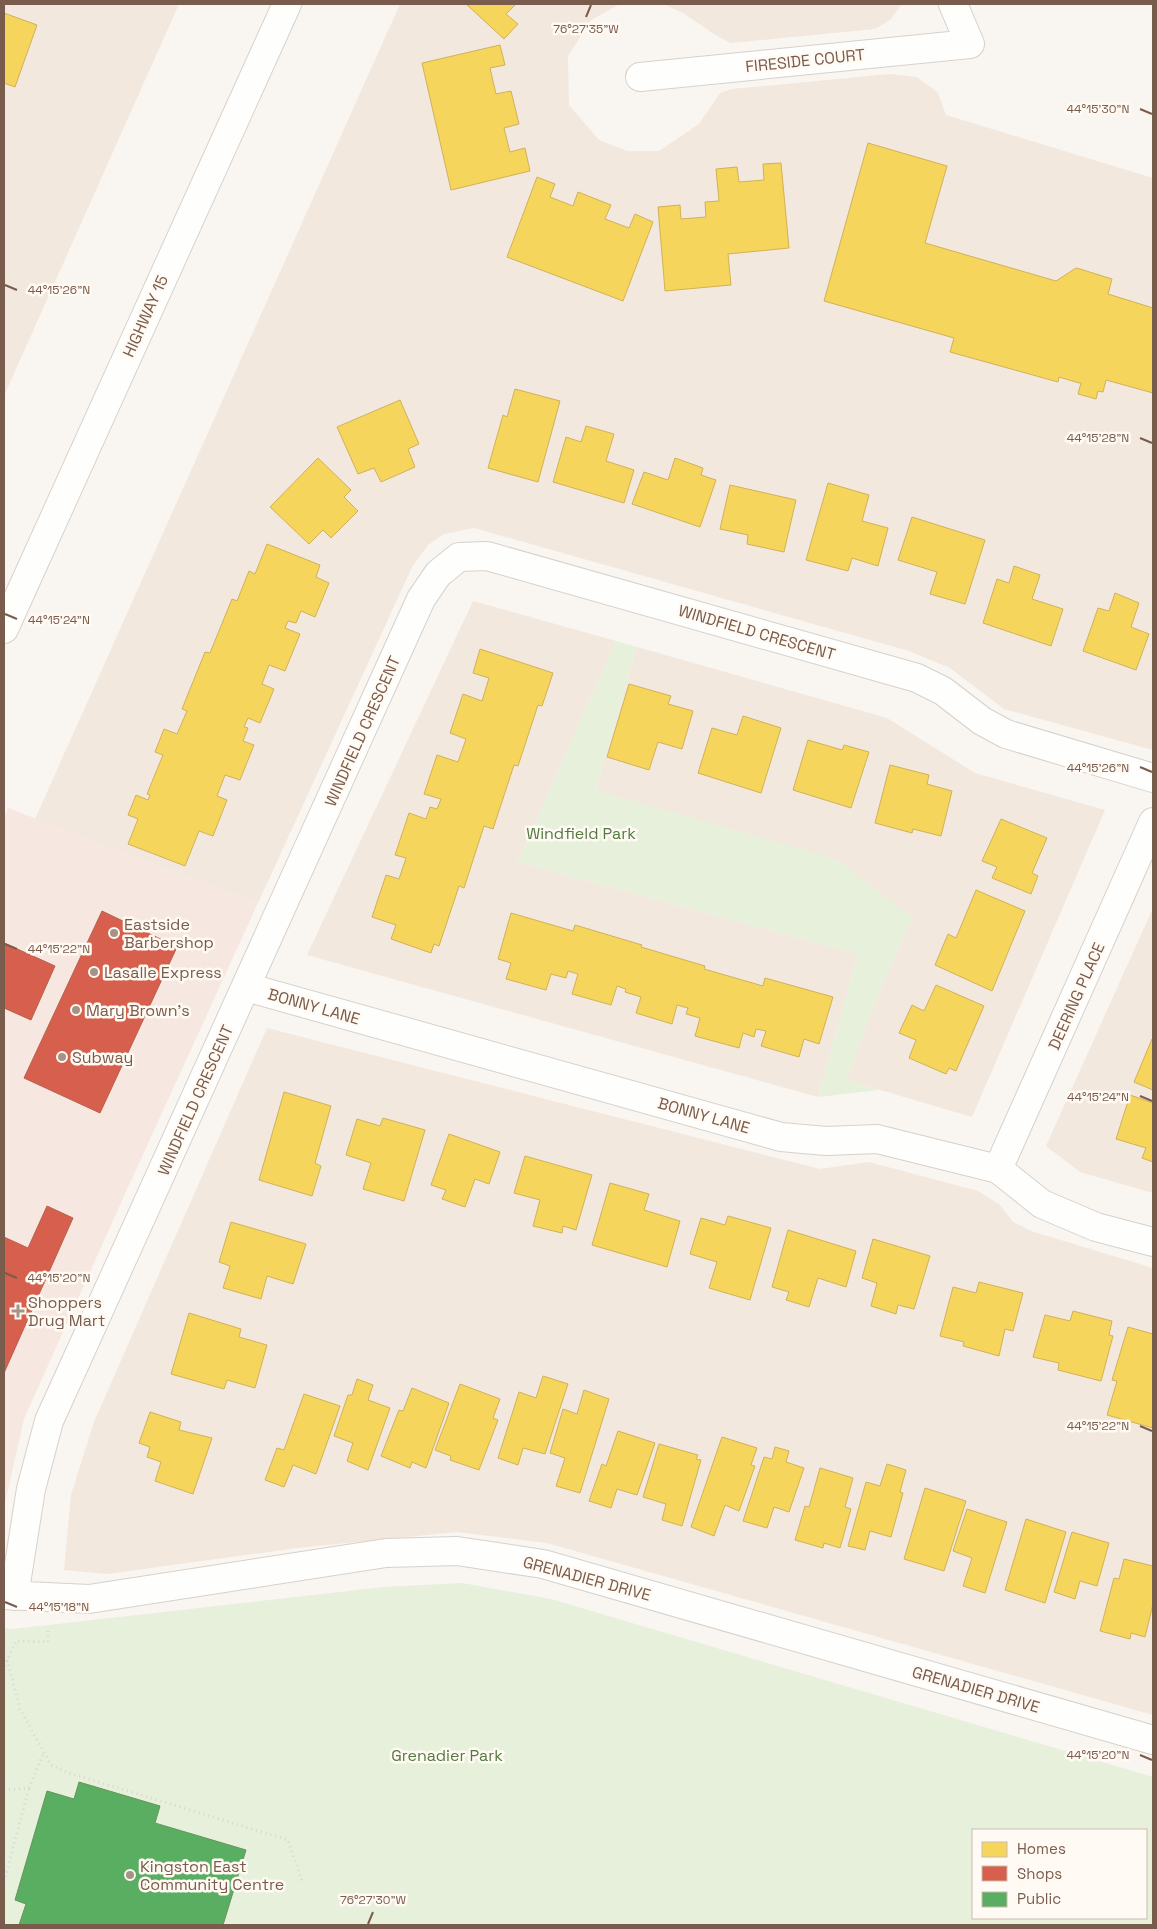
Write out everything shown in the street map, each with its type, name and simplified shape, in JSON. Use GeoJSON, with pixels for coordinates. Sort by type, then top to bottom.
{"type":"FeatureCollection","features":[{"type":"Feature","properties":{"kind":"street","name":"HIGHWAY 15"},"geometry":{"type":"LineString","coordinates":[[4,629],[287,4]]}},
{"type":"Feature","properties":{"kind":"street","name":"FIRESIDE COURT"},"geometry":{"type":"LineString","coordinates":[[640,77],[970,44],[953,4]]}},
{"type":"Feature","properties":{"kind":"street","name":"WINDFIELD CRESCENT"},"geometry":{"type":"LineString","coordinates":[[9,1595],[31,1489],[49,1421],[421,599],[438,574],[459,557],[487,556],[917,678],[943,691],[982,721],[1006,734],[1153,778]]}},
{"type":"Feature","properties":{"kind":"street","name":"DEERING PLACE"},"geometry":{"type":"LineString","coordinates":[[998,1169],[1153,822]]}},
{"type":"Feature","properties":{"kind":"street","name":"BONNY LANE"},"geometry":{"type":"LineString","coordinates":[[246,987],[781,1137],[826,1141],[877,1139],[998,1169],[1042,1204],[1096,1227],[1153,1242]]}},
{"type":"Feature","properties":{"kind":"street","name":"GRENADIER DRIVE"},"geometry":{"type":"LineString","coordinates":[[9,1595],[89,1598],[386,1553],[457,1551],[543,1564],[1153,1740]]}},
{"type":"Feature","properties":{"kind":"path"},"geometry":{"type":"LineString","coordinates":[[4,1666],[16,1641],[48,1642],[52,1597]]}},
{"type":"Feature","properties":{"kind":"path"},"geometry":{"type":"LineString","coordinates":[[7,1660],[20,1709],[51,1765],[66,1772],[288,1840],[303,1884]]}},
{"type":"Feature","properties":{"kind":"path"},"geometry":{"type":"LineString","coordinates":[[4,1882],[29,1788],[44,1752]]}},
{"type":"Feature","properties":{"kind":"path"},"geometry":{"type":"LineString","coordinates":[[4,1790],[29,1788]]}},
{"type":"Feature","properties":{"kind":"shaded area"},"geometry":{"type":"Polygon","coordinates":[[[4,4],[179,4],[4,396],[4,4]]]}},
{"type":"Feature","properties":{"kind":"shaded area"},"geometry":{"type":"Polygon","coordinates":[[[400,4],[620,4],[591,20],[568,56],[569,105],[599,140],[627,151],[659,151],[699,124],[720,93],[732,89],[890,74],[917,77],[938,93],[946,115],[1153,178],[1153,750],[1004,709],[950,668],[909,651],[474,528],[444,534],[428,545],[412,567],[258,903],[35,819],[400,4]]]}},
{"type":"Feature","properties":{"kind":"shaded area"},"geometry":{"type":"Polygon","coordinates":[[[663,4],[902,4],[890,20],[875,29],[731,43],[683,13],[663,4]]]}},
{"type":"Feature","properties":{"kind":"shaded area"},"geometry":{"type":"Polygon","coordinates":[[[473,601],[616,641],[518,862],[858,954],[818,1097],[307,955],[473,601]]]}},
{"type":"Feature","properties":{"kind":"shaded area"},"geometry":{"type":"Polygon","coordinates":[[[637,647],[887,718],[975,773],[1105,810],[972,1117],[846,1080],[871,1012],[912,917],[596,790],[637,647]]]}},
{"type":"Feature","properties":{"kind":"shaded area"},"geometry":{"type":"Polygon","coordinates":[[[8,808],[258,903],[24,1419],[4,1508],[4,817],[8,808]]]}},
{"type":"Feature","properties":{"kind":"shaded area"},"geometry":{"type":"Polygon","coordinates":[[[1153,908],[1153,1193],[1080,1172],[1046,1146],[1153,908]]]}},
{"type":"Feature","properties":{"kind":"shaded area"},"geometry":{"type":"Polygon","coordinates":[[[267,1028],[820,1169],[869,1162],[978,1191],[999,1204],[1013,1222],[1034,1232],[1153,1268],[1153,1715],[547,1543],[457,1532],[297,1548],[107,1574],[64,1570],[71,1495],[94,1422],[267,1028]]]}},
{"type":"Feature","properties":{"kind":"green space","name":"Windfield Park"},"geometry":{"type":"Polygon","coordinates":[[[616,641],[637,647],[596,790],[836,859],[912,917],[871,1012],[846,1080],[879,1090],[818,1097],[858,954],[518,862],[616,641]]]}},
{"type":"Feature","properties":{"kind":"green space","name":"Grenadier Park"},"geometry":{"type":"Polygon","coordinates":[[[462,1583],[551,1599],[1153,1777],[1153,1925],[4,1925],[4,1628],[13,1629],[384,1587],[462,1583]]]}},
{"type":"Feature","properties":{"kind":"building: Homes"},"geometry":{"type":"Polygon","coordinates":[[[466,4],[516,4],[506,14],[518,24],[504,39],[466,4]]]}},
{"type":"Feature","properties":{"kind":"building: Homes"},"geometry":{"type":"Polygon","coordinates":[[[4,13],[37,25],[15,87],[4,83],[4,13]]]}},
{"type":"Feature","properties":{"kind":"building: Homes"},"geometry":{"type":"Polygon","coordinates":[[[500,45],[505,65],[490,68],[496,94],[511,91],[519,124],[504,128],[510,152],[525,148],[530,171],[451,190],[422,63],[500,45]]]}},
{"type":"Feature","properties":{"kind":"building: Homes"},"geometry":{"type":"Polygon","coordinates":[[[868,143],[947,166],[925,243],[1056,281],[1076,268],[1080,269],[1112,279],[1108,294],[1153,308],[1153,393],[1106,380],[1103,392],[1098,391],[1096,399],[1078,394],[1081,383],[1059,377],[1058,382],[950,352],[954,338],[824,301],[868,143]]]}},
{"type":"Feature","properties":{"kind":"building: Homes"},"geometry":{"type":"Polygon","coordinates":[[[781,163],[789,248],[728,254],[731,285],[665,291],[658,207],[680,205],[681,219],[706,217],[705,202],[719,201],[716,169],[737,167],[739,182],[764,180],[763,164],[781,163]]]}},
{"type":"Feature","properties":{"kind":"building: Homes"},"geometry":{"type":"Polygon","coordinates":[[[537,177],[555,184],[550,197],[573,206],[578,192],[611,205],[605,219],[629,228],[635,214],[653,222],[623,301],[507,257],[537,177]]]}},
{"type":"Feature","properties":{"kind":"building: Homes"},"geometry":{"type":"Polygon","coordinates":[[[515,389],[560,401],[538,482],[488,468],[503,415],[507,417],[515,389]]]}},
{"type":"Feature","properties":{"kind":"building: Homes"},"geometry":{"type":"Polygon","coordinates":[[[400,400],[419,444],[408,449],[415,467],[381,482],[374,468],[358,474],[337,427],[400,400]]]}},
{"type":"Feature","properties":{"kind":"building: Homes"},"geometry":{"type":"Polygon","coordinates":[[[586,426],[614,434],[606,461],[634,470],[624,503],[553,482],[566,437],[581,442],[586,426]]]}},
{"type":"Feature","properties":{"kind":"building: Homes"},"geometry":{"type":"Polygon","coordinates":[[[318,458],[351,490],[344,497],[358,511],[331,538],[323,530],[309,544],[270,507],[318,458]]]}},
{"type":"Feature","properties":{"kind":"building: Homes"},"geometry":{"type":"Polygon","coordinates":[[[675,458],[703,468],[701,475],[716,480],[700,527],[632,504],[644,472],[668,480],[675,458]]]}},
{"type":"Feature","properties":{"kind":"building: Homes"},"geometry":{"type":"Polygon","coordinates":[[[828,483],[869,495],[862,521],[888,528],[878,566],[852,558],[848,571],[806,560],[828,483]]]}},
{"type":"Feature","properties":{"kind":"building: Homes"},"geometry":{"type":"Polygon","coordinates":[[[730,485],[796,500],[784,552],[747,544],[748,535],[720,529],[730,485]]]}},
{"type":"Feature","properties":{"kind":"building: Homes"},"geometry":{"type":"Polygon","coordinates":[[[912,517],[985,540],[965,604],[930,594],[937,572],[898,560],[912,517]]]}},
{"type":"Feature","properties":{"kind":"building: Homes"},"geometry":{"type":"Polygon","coordinates":[[[267,544],[320,565],[316,577],[329,583],[315,617],[301,611],[296,623],[288,621],[285,628],[300,634],[285,671],[269,665],[262,684],[274,689],[260,723],[248,718],[244,727],[248,728],[243,741],[254,745],[240,780],[225,775],[217,796],[227,800],[213,836],[199,831],[185,866],[128,844],[138,819],[128,815],[136,795],[148,800],[150,795],[147,794],[163,755],[155,752],[164,729],[177,734],[187,711],[182,709],[205,652],[210,653],[232,599],[237,601],[249,571],[255,574],[267,544]]]}},
{"type":"Feature","properties":{"kind":"building: Homes"},"geometry":{"type":"Polygon","coordinates":[[[1014,566],[1040,575],[1032,599],[1063,609],[1051,646],[983,623],[997,579],[1009,583],[1014,566]]]}},
{"type":"Feature","properties":{"kind":"building: Homes"},"geometry":{"type":"Polygon","coordinates":[[[1115,593],[1139,603],[1131,627],[1149,634],[1136,670],[1083,651],[1098,608],[1109,611],[1115,593]]]}},
{"type":"Feature","properties":{"kind":"building: Homes"},"geometry":{"type":"Polygon","coordinates":[[[480,649],[553,673],[542,706],[538,705],[518,766],[514,765],[493,829],[484,826],[464,888],[459,886],[439,946],[434,944],[431,953],[391,939],[396,925],[372,917],[386,875],[399,879],[406,858],[395,855],[409,813],[426,819],[430,807],[437,809],[441,799],[424,794],[437,755],[458,762],[466,739],[450,733],[463,694],[482,701],[489,678],[473,673],[480,649]]]}},
{"type":"Feature","properties":{"kind":"building: Homes"},"geometry":{"type":"Polygon","coordinates":[[[629,684],[671,696],[668,704],[693,711],[682,749],[658,742],[649,770],[607,757],[629,684]]]}},
{"type":"Feature","properties":{"kind":"building: Homes"},"geometry":{"type":"Polygon","coordinates":[[[743,716],[781,728],[761,793],[698,773],[712,728],[737,735],[743,716]]]}},
{"type":"Feature","properties":{"kind":"building: Homes"},"geometry":{"type":"Polygon","coordinates":[[[808,740],[842,750],[844,745],[869,752],[851,808],[793,790],[808,740]]]}},
{"type":"Feature","properties":{"kind":"building: Homes"},"geometry":{"type":"Polygon","coordinates":[[[890,765],[929,775],[927,784],[952,791],[941,836],[913,829],[912,833],[875,823],[890,765]]]}},
{"type":"Feature","properties":{"kind":"building: Homes"},"geometry":{"type":"Polygon","coordinates":[[[1001,819],[1047,838],[1032,873],[1038,876],[1031,894],[992,878],[997,867],[982,861],[1001,819]]]}},
{"type":"Feature","properties":{"kind":"building: Homes"},"geometry":{"type":"Polygon","coordinates":[[[976,890],[1025,911],[992,991],[935,965],[948,934],[956,938],[976,890]]]}},
{"type":"Feature","properties":{"kind":"building: Homes"},"geometry":{"type":"Polygon","coordinates":[[[511,913],[573,931],[575,925],[705,966],[704,969],[763,986],[765,978],[833,997],[819,1044],[804,1039],[799,1057],[761,1046],[766,1031],[756,1029],[754,1037],[743,1033],[739,1048],[695,1036],[700,1018],[686,1014],[688,1008],[677,1005],[672,1024],[636,1013],[641,997],[625,992],[626,989],[617,986],[611,1005],[572,994],[578,974],[568,971],[566,978],[551,974],[546,990],[506,979],[511,963],[498,959],[511,913]]]}},
{"type":"Feature","properties":{"kind":"building: Homes"},"geometry":{"type":"Polygon","coordinates":[[[936,985],[984,1006],[956,1071],[949,1068],[946,1074],[909,1058],[916,1040],[899,1033],[912,1005],[924,1011],[936,985]]]}},
{"type":"Feature","properties":{"kind":"building: Homes"},"geometry":{"type":"Polygon","coordinates":[[[1153,1040],[1153,1090],[1134,1082],[1153,1040]]]}},
{"type":"Feature","properties":{"kind":"building: Homes"},"geometry":{"type":"Polygon","coordinates":[[[284,1092],[331,1106],[315,1163],[321,1166],[312,1196],[259,1180],[284,1092]]]}},
{"type":"Feature","properties":{"kind":"building: Homes"},"geometry":{"type":"Polygon","coordinates":[[[1130,1095],[1153,1103],[1153,1162],[1142,1158],[1146,1148],[1116,1139],[1130,1095]]]}},
{"type":"Feature","properties":{"kind":"building: Homes"},"geometry":{"type":"Polygon","coordinates":[[[383,1118],[425,1130],[404,1201],[363,1189],[371,1163],[346,1155],[357,1119],[380,1126],[383,1118]]]}},
{"type":"Feature","properties":{"kind":"building: Homes"},"geometry":{"type":"Polygon","coordinates":[[[449,1134],[500,1152],[489,1184],[475,1179],[465,1207],[442,1199],[446,1190],[431,1185],[449,1134]]]}},
{"type":"Feature","properties":{"kind":"building: Homes"},"geometry":{"type":"Polygon","coordinates":[[[525,1156],[592,1175],[576,1230],[563,1226],[562,1233],[533,1226],[540,1200],[514,1193],[525,1156]]]}},
{"type":"Feature","properties":{"kind":"building: Homes"},"geometry":{"type":"Polygon","coordinates":[[[610,1183],[649,1194],[644,1210],[680,1221],[667,1267],[592,1245],[610,1183]]]}},
{"type":"Feature","properties":{"kind":"building: Homes"},"geometry":{"type":"Polygon","coordinates":[[[728,1216],[771,1228],[750,1300],[709,1288],[717,1262],[690,1254],[701,1218],[725,1225],[728,1216]]]}},
{"type":"Feature","properties":{"kind":"building: Homes"},"geometry":{"type":"Polygon","coordinates":[[[231,1222],[306,1244],[293,1284],[267,1276],[261,1299],[223,1288],[230,1266],[219,1262],[231,1222]]]}},
{"type":"Feature","properties":{"kind":"building: Homes"},"geometry":{"type":"Polygon","coordinates":[[[788,1230],[856,1251],[846,1287],[818,1278],[809,1307],[786,1300],[789,1292],[772,1287],[788,1230]]]}},
{"type":"Feature","properties":{"kind":"building: Homes"},"geometry":{"type":"Polygon","coordinates":[[[873,1239],[930,1256],[914,1309],[898,1305],[896,1314],[871,1306],[877,1283],[862,1278],[873,1239]]]}},
{"type":"Feature","properties":{"kind":"building: Homes"},"geometry":{"type":"Polygon","coordinates":[[[979,1282],[1023,1293],[1013,1331],[1005,1329],[999,1356],[963,1346],[964,1342],[940,1336],[953,1287],[976,1293],[979,1282]]]}},
{"type":"Feature","properties":{"kind":"building: Homes"},"geometry":{"type":"Polygon","coordinates":[[[1073,1311],[1112,1321],[1109,1335],[1113,1336],[1101,1381],[1058,1370],[1059,1363],[1033,1357],[1045,1315],[1070,1321],[1073,1311]]]}},
{"type":"Feature","properties":{"kind":"building: Homes"},"geometry":{"type":"Polygon","coordinates":[[[189,1313],[241,1329],[239,1337],[267,1345],[255,1388],[227,1380],[224,1389],[171,1374],[189,1313]]]}},
{"type":"Feature","properties":{"kind":"building: Homes"},"geometry":{"type":"Polygon","coordinates":[[[1128,1327],[1153,1334],[1153,1428],[1107,1415],[1117,1381],[1112,1380],[1128,1327]]]}},
{"type":"Feature","properties":{"kind":"building: Homes"},"geometry":{"type":"Polygon","coordinates":[[[543,1376],[568,1384],[545,1454],[523,1448],[518,1465],[498,1458],[519,1392],[536,1398],[543,1376]]]}},
{"type":"Feature","properties":{"kind":"building: Homes"},"geometry":{"type":"Polygon","coordinates":[[[357,1379],[373,1385],[368,1400],[390,1408],[368,1470],[347,1461],[353,1443],[334,1436],[348,1395],[352,1395],[357,1379]]]}},
{"type":"Feature","properties":{"kind":"building: Homes"},"geometry":{"type":"Polygon","coordinates":[[[460,1384],[500,1399],[493,1418],[498,1420],[479,1470],[450,1460],[451,1456],[435,1450],[460,1384]]]}},
{"type":"Feature","properties":{"kind":"building: Homes"},"geometry":{"type":"Polygon","coordinates":[[[412,1388],[449,1403],[426,1468],[412,1462],[410,1468],[381,1456],[399,1410],[403,1411],[412,1388]]]}},
{"type":"Feature","properties":{"kind":"building: Homes"},"geometry":{"type":"Polygon","coordinates":[[[584,1390],[609,1399],[580,1493],[556,1486],[565,1458],[550,1453],[563,1409],[577,1414],[584,1390]]]}},
{"type":"Feature","properties":{"kind":"building: Homes"},"geometry":{"type":"Polygon","coordinates":[[[304,1394],[340,1406],[316,1474],[293,1465],[284,1487],[265,1480],[277,1448],[284,1450],[304,1394]]]}},
{"type":"Feature","properties":{"kind":"building: Homes"},"geometry":{"type":"Polygon","coordinates":[[[150,1412],[181,1422],[179,1430],[212,1438],[193,1494],[155,1481],[161,1462],[147,1457],[150,1447],[139,1443],[150,1412]]]}},
{"type":"Feature","properties":{"kind":"building: Homes"},"geometry":{"type":"Polygon","coordinates":[[[618,1431],[655,1443],[637,1495],[617,1489],[611,1508],[589,1501],[602,1464],[606,1466],[618,1431]]]}},
{"type":"Feature","properties":{"kind":"building: Homes"},"geometry":{"type":"Polygon","coordinates":[[[722,1437],[757,1448],[751,1465],[755,1466],[739,1511],[725,1505],[714,1536],[691,1527],[722,1437]]]}},
{"type":"Feature","properties":{"kind":"building: Homes"},"geometry":{"type":"Polygon","coordinates":[[[659,1444],[698,1455],[696,1459],[701,1460],[682,1526],[662,1520],[666,1504],[643,1497],[659,1444]]]}},
{"type":"Feature","properties":{"kind":"building: Homes"},"geometry":{"type":"Polygon","coordinates":[[[775,1447],[789,1451],[786,1462],[804,1468],[789,1512],[774,1507],[767,1528],[743,1521],[764,1457],[772,1459],[775,1447]]]}},
{"type":"Feature","properties":{"kind":"building: Homes"},"geometry":{"type":"Polygon","coordinates":[[[887,1464],[906,1470],[900,1492],[903,1493],[891,1537],[870,1531],[865,1550],[848,1546],[866,1482],[880,1486],[887,1464]]]}},
{"type":"Feature","properties":{"kind":"building: Homes"},"geometry":{"type":"Polygon","coordinates":[[[820,1468],[853,1478],[845,1507],[851,1509],[840,1548],[824,1543],[823,1548],[795,1540],[805,1506],[809,1507],[820,1468]]]}},
{"type":"Feature","properties":{"kind":"building: Homes"},"geometry":{"type":"Polygon","coordinates":[[[925,1488],[966,1501],[944,1571],[904,1559],[925,1488]]]}},
{"type":"Feature","properties":{"kind":"building: Homes"},"geometry":{"type":"Polygon","coordinates":[[[967,1509],[1007,1522],[985,1593],[963,1586],[972,1558],[953,1551],[967,1509]]]}},
{"type":"Feature","properties":{"kind":"building: Homes"},"geometry":{"type":"Polygon","coordinates":[[[1026,1519],[1066,1532],[1045,1603],[1005,1590],[1026,1519]]]}},
{"type":"Feature","properties":{"kind":"building: Homes"},"geometry":{"type":"Polygon","coordinates":[[[1072,1532],[1109,1543],[1097,1586],[1080,1581],[1075,1599],[1054,1592],[1072,1532]]]}},
{"type":"Feature","properties":{"kind":"building: Homes"},"geometry":{"type":"Polygon","coordinates":[[[1124,1559],[1153,1566],[1153,1604],[1145,1637],[1131,1633],[1130,1639],[1100,1631],[1114,1578],[1119,1579],[1124,1559]]]}},
{"type":"Feature","properties":{"kind":"building: Shops"},"geometry":{"type":"Polygon","coordinates":[[[102,911],[177,947],[100,1113],[24,1078],[102,911]]]}},
{"type":"Feature","properties":{"kind":"building: Shops"},"geometry":{"type":"Polygon","coordinates":[[[4,943],[55,966],[31,1020],[4,1008],[4,943]]]}},
{"type":"Feature","properties":{"kind":"building: Shops","name":"Shoppers Drug Mart"},"geometry":{"type":"Polygon","coordinates":[[[47,1206],[73,1218],[4,1373],[4,1237],[28,1248],[47,1206]]]}},
{"type":"Feature","properties":{"kind":"building: Public","name":"Kingston East Community Centre"},"geometry":{"type":"Polygon","coordinates":[[[79,1782],[160,1806],[155,1823],[246,1850],[223,1925],[19,1925],[26,1904],[15,1900],[47,1791],[74,1799],[79,1782]]]}},
{"type":"Feature","properties":{"kind":"place","name":"Eastside Barbershop"},"geometry":{"type":"Point","coordinates":[114,933]}},
{"type":"Feature","properties":{"kind":"place","name":"Lasalle Express"},"geometry":{"type":"Point","coordinates":[94,972]}},
{"type":"Feature","properties":{"kind":"place","name":"Mary Brown's"},"geometry":{"type":"Point","coordinates":[76,1010]}},
{"type":"Feature","properties":{"kind":"place","name":"Subway"},"geometry":{"type":"Point","coordinates":[62,1057]}},
{"type":"Feature","properties":{"kind":"place","name":"Shoppers Drug Mart"},"geometry":{"type":"Point","coordinates":[18,1311]}},
{"type":"Feature","properties":{"kind":"place","name":"Kingston East Community Centre"},"geometry":{"type":"Point","coordinates":[130,1875]}}]}
